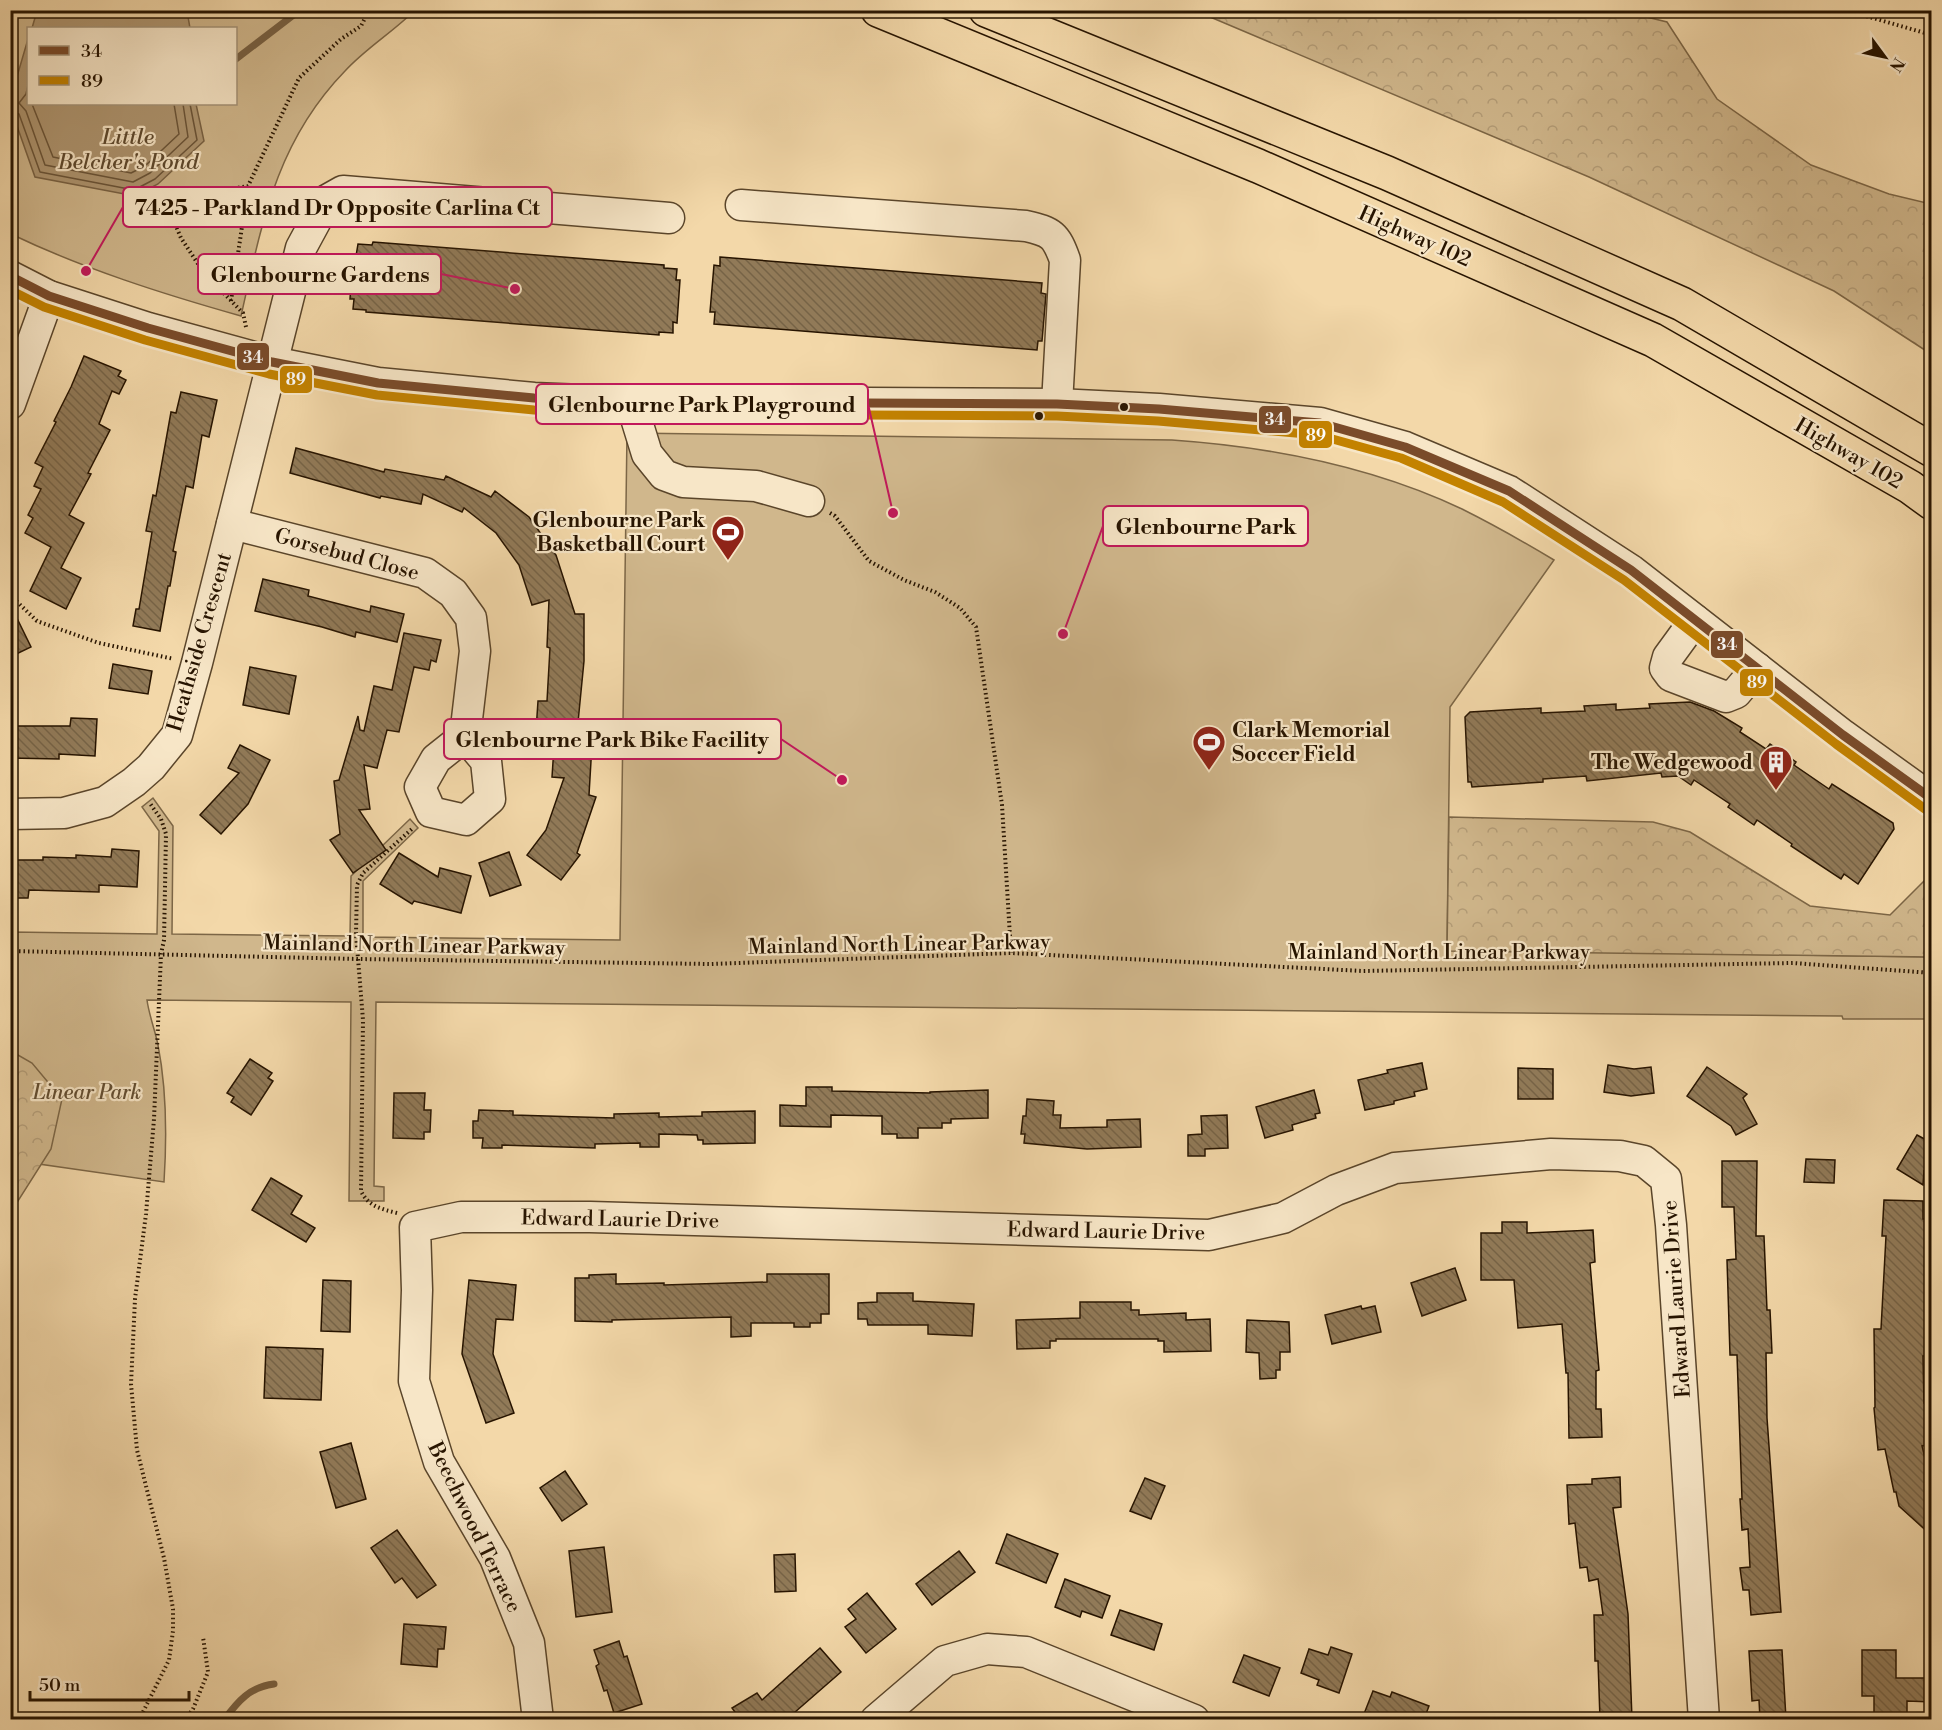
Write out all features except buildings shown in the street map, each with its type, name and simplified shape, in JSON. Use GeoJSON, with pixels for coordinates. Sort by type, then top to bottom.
{"type":"FeatureCollection","features":[{"type":"Feature","properties":{"kind":"highway","name":"Highway 102"},"geometry":{"type":"LineString","coordinates":[[878,10],[1258,166],[1653,340],[1910,487],[1932,503]]}},
{"type":"Feature","properties":{"kind":"highway","name":"Highway 102"},"geometry":{"type":"LineString","coordinates":[[986,10],[1387,173],[1682,304],[1932,450]]}},
{"type":"Feature","properties":{"kind":"street","name":"Heathside Crescent"},"geometry":{"type":"LineString","coordinates":[[10,814],[64,813],[105,802],[151,767],[177,735],[301,248],[327,200],[343,191],[669,218]]}},
{"type":"Feature","properties":{"kind":"street"},"geometry":{"type":"LineString","coordinates":[[741,205],[1026,226],[1046,231],[1059,243],[1065,260],[1057,404]]}},
{"type":"Feature","properties":{"kind":"street"},"geometry":{"type":"LineString","coordinates":[[10,276],[49,296],[148,328],[272,362],[378,383],[534,398],[631,402],[1057,404],[1159,409],[1320,423],[1405,447],[1509,491],[1631,570],[1843,735],[1932,799]]}},
{"type":"Feature","properties":{"kind":"street"},"geometry":{"type":"LineString","coordinates":[[10,404],[49,296]]}},
{"type":"Feature","properties":{"kind":"street"},"geometry":{"type":"LineString","coordinates":[[631,402],[647,454],[664,475],[683,482],[756,486],[809,501]]}},
{"type":"Feature","properties":{"kind":"street","name":"Gorsebud Close"},"geometry":{"type":"LineString","coordinates":[[232,524],[425,573],[453,593],[471,618],[475,651],[465,736]]}},
{"type":"Feature","properties":{"kind":"street"},"geometry":{"type":"LineString","coordinates":[[1695,620],[1668,657],[1665,668],[1671,676],[1726,697],[1736,693],[1757,668]]}},
{"type":"Feature","properties":{"kind":"street"},"geometry":{"type":"LineString","coordinates":[[465,736],[486,761],[490,799],[466,820],[431,812],[420,787],[436,759],[465,736]]}},
{"type":"Feature","properties":{"kind":"street","name":"Edward Laurie Drive"},"geometry":{"type":"LineString","coordinates":[[416,1227],[461,1217],[590,1217],[1209,1235],[1283,1218],[1336,1190],[1395,1168],[1551,1154],[1620,1156],[1644,1161],[1666,1179],[1671,1225],[1704,1719]]}},
{"type":"Feature","properties":{"kind":"street","name":"Beechwood Terrace"},"geometry":{"type":"LineString","coordinates":[[416,1227],[417,1290],[414,1381],[439,1462],[495,1558],[529,1642],[538,1719]]}},
{"type":"Feature","properties":{"kind":"street"},"geometry":{"type":"LineString","coordinates":[[876,1719],[945,1661],[987,1649],[1026,1652],[1194,1719]]}},
{"type":"Feature","properties":{"kind":"path"},"geometry":{"type":"LineString","coordinates":[[231,302],[248,186],[299,78],[341,39],[362,26],[369,10]]}},
{"type":"Feature","properties":{"kind":"path"},"geometry":{"type":"LineString","coordinates":[[1845,10],[1932,35]]}},
{"type":"Feature","properties":{"kind":"path"},"geometry":{"type":"LineString","coordinates":[[246,327],[243,313],[204,273],[181,238],[169,210],[201,194],[248,186]]}},
{"type":"Feature","properties":{"kind":"path"},"geometry":{"type":"LineString","coordinates":[[809,501],[835,516],[869,561],[904,580],[935,592],[960,608],[976,627],[1002,805],[1011,953]]}},
{"type":"Feature","properties":{"kind":"path"},"geometry":{"type":"LineString","coordinates":[[10,595],[37,621],[99,643],[197,663]]}},
{"type":"Feature","properties":{"kind":"path"},"geometry":{"type":"LineString","coordinates":[[134,782],[164,826],[164,939],[161,954],[154,1119],[146,1214],[135,1299],[131,1384],[137,1450],[164,1558],[173,1609],[170,1660],[139,1719]]}},
{"type":"Feature","properties":{"kind":"path"},"geometry":{"type":"LineString","coordinates":[[416,1227],[404,1215],[369,1204],[361,1191],[362,997],[356,934],[357,885],[359,878],[431,812]]}},
{"type":"Feature","properties":{"kind":"path","name":"Mainland North Linear Parkway"},"geometry":{"type":"LineString","coordinates":[[10,951],[711,964],[1011,953],[1363,971],[1792,963],[1932,973]]}},
{"type":"Feature","properties":{"kind":"path"},"geometry":{"type":"LineString","coordinates":[[185,1719],[193,1709],[208,1672],[203,1637]]}},
{"type":"Feature","properties":{"kind":"green space"},"geometry":{"type":"Polygon","coordinates":[[[1451,10],[1618,10],[1667,22],[1717,99],[1811,165],[1889,194],[1931,204],[1931,354],[1834,291],[1589,177],[1196,11],[1432,11],[1439,13],[1451,10]]]}},
{"type":"Feature","properties":{"kind":"green space"},"geometry":{"type":"Polygon","coordinates":[[[11,11],[414,11],[345,71],[322,98],[303,126],[287,155],[275,185],[256,248],[241,316],[124,280],[11,234],[11,11]]]}},
{"type":"Feature","properties":{"kind":"green space","name":"Linear Park"},"geometry":{"type":"Polygon","coordinates":[[[627,433],[1172,440],[1210,443],[1284,454],[1357,470],[1428,494],[1462,509],[1554,560],[1450,707],[1447,950],[1931,957],[1931,1019],[1843,1019],[1842,1016],[376,1002],[374,1186],[384,1187],[384,1201],[349,1201],[351,1002],[147,1000],[158,1045],[165,1096],[164,1182],[11,1160],[11,932],[157,934],[159,831],[142,807],[153,798],[173,826],[172,934],[350,936],[351,876],[410,819],[418,828],[363,881],[363,937],[620,940],[627,433]]]}},
{"type":"Feature","properties":{"kind":"green space"},"geometry":{"type":"Polygon","coordinates":[[[1449,817],[1653,822],[1690,832],[1810,906],[1890,915],[1931,874],[1931,957],[1447,951],[1449,817]]]}},
{"type":"Feature","properties":{"kind":"green space"},"geometry":{"type":"Polygon","coordinates":[[[11,1051],[32,1063],[62,1099],[51,1149],[11,1212],[11,1051]]]}},
{"type":"Feature","properties":{"kind":"water"},"geometry":{"type":"Polygon","coordinates":[[[37,11],[187,11],[190,27],[32,27],[37,11]]]}},
{"type":"Feature","properties":{"kind":"water","name":"Little Belcher's Pond"},"geometry":{"type":"Polygon","coordinates":[[[27,42],[27,105],[196,105],[204,141],[158,184],[135,196],[35,177],[11,109],[11,97],[27,42]]]}},
{"type":"Feature","properties":{"kind":"waterway"},"geometry":{"type":"LineString","coordinates":[[237,58],[300,10]]}},
{"type":"Feature","properties":{"kind":"waterway"},"geometry":{"type":"LineString","coordinates":[[224,1720],[245,1696],[258,1688],[274,1684]]}},
{"type":"Feature","properties":{"kind":"transit line","name":"34"},"geometry":{"type":"LineString","coordinates":[[10,276],[49,296],[148,328],[272,362],[378,383],[534,398],[631,402],[1057,404],[1159,409],[1320,423],[1405,447],[1509,491],[1631,570],[1843,735],[1932,799]]}},
{"type":"Feature","properties":{"kind":"transit line","name":"89"},"geometry":{"type":"LineString","coordinates":[[10,290],[44,307],[145,340],[269,374],[377,395],[534,410],[631,414],[1057,416],[1158,421],[1318,435],[1401,458],[1503,502],[1624,580],[1836,744],[1925,809]]}},
{"type":"Feature","properties":{"kind":"place","name":"7425 - Parkland Dr Opposite Carlina Ct"},"geometry":{"type":"Point","coordinates":[86,271]}},
{"type":"Feature","properties":{"kind":"place","name":"Glenbourne Gardens"},"geometry":{"type":"Point","coordinates":[515,289]}},
{"type":"Feature","properties":{"kind":"place","name":"Glenbourne Park Playground"},"geometry":{"type":"Point","coordinates":[893,513]}},
{"type":"Feature","properties":{"kind":"place","name":"Glenbourne Park Basketball Court"},"geometry":{"type":"Point","coordinates":[728,561]}},
{"type":"Feature","properties":{"kind":"place","name":"Glenbourne Park"},"geometry":{"type":"Point","coordinates":[1063,634]}},
{"type":"Feature","properties":{"kind":"place","name":"Clark Memorial Soccer Field"},"geometry":{"type":"Point","coordinates":[1209,771]}},
{"type":"Feature","properties":{"kind":"place","name":"Glenbourne Park Bike Facility"},"geometry":{"type":"Point","coordinates":[842,780]}},
{"type":"Feature","properties":{"kind":"place","name":"The Wedgewood"},"geometry":{"type":"Point","coordinates":[1776,791]}}]}
